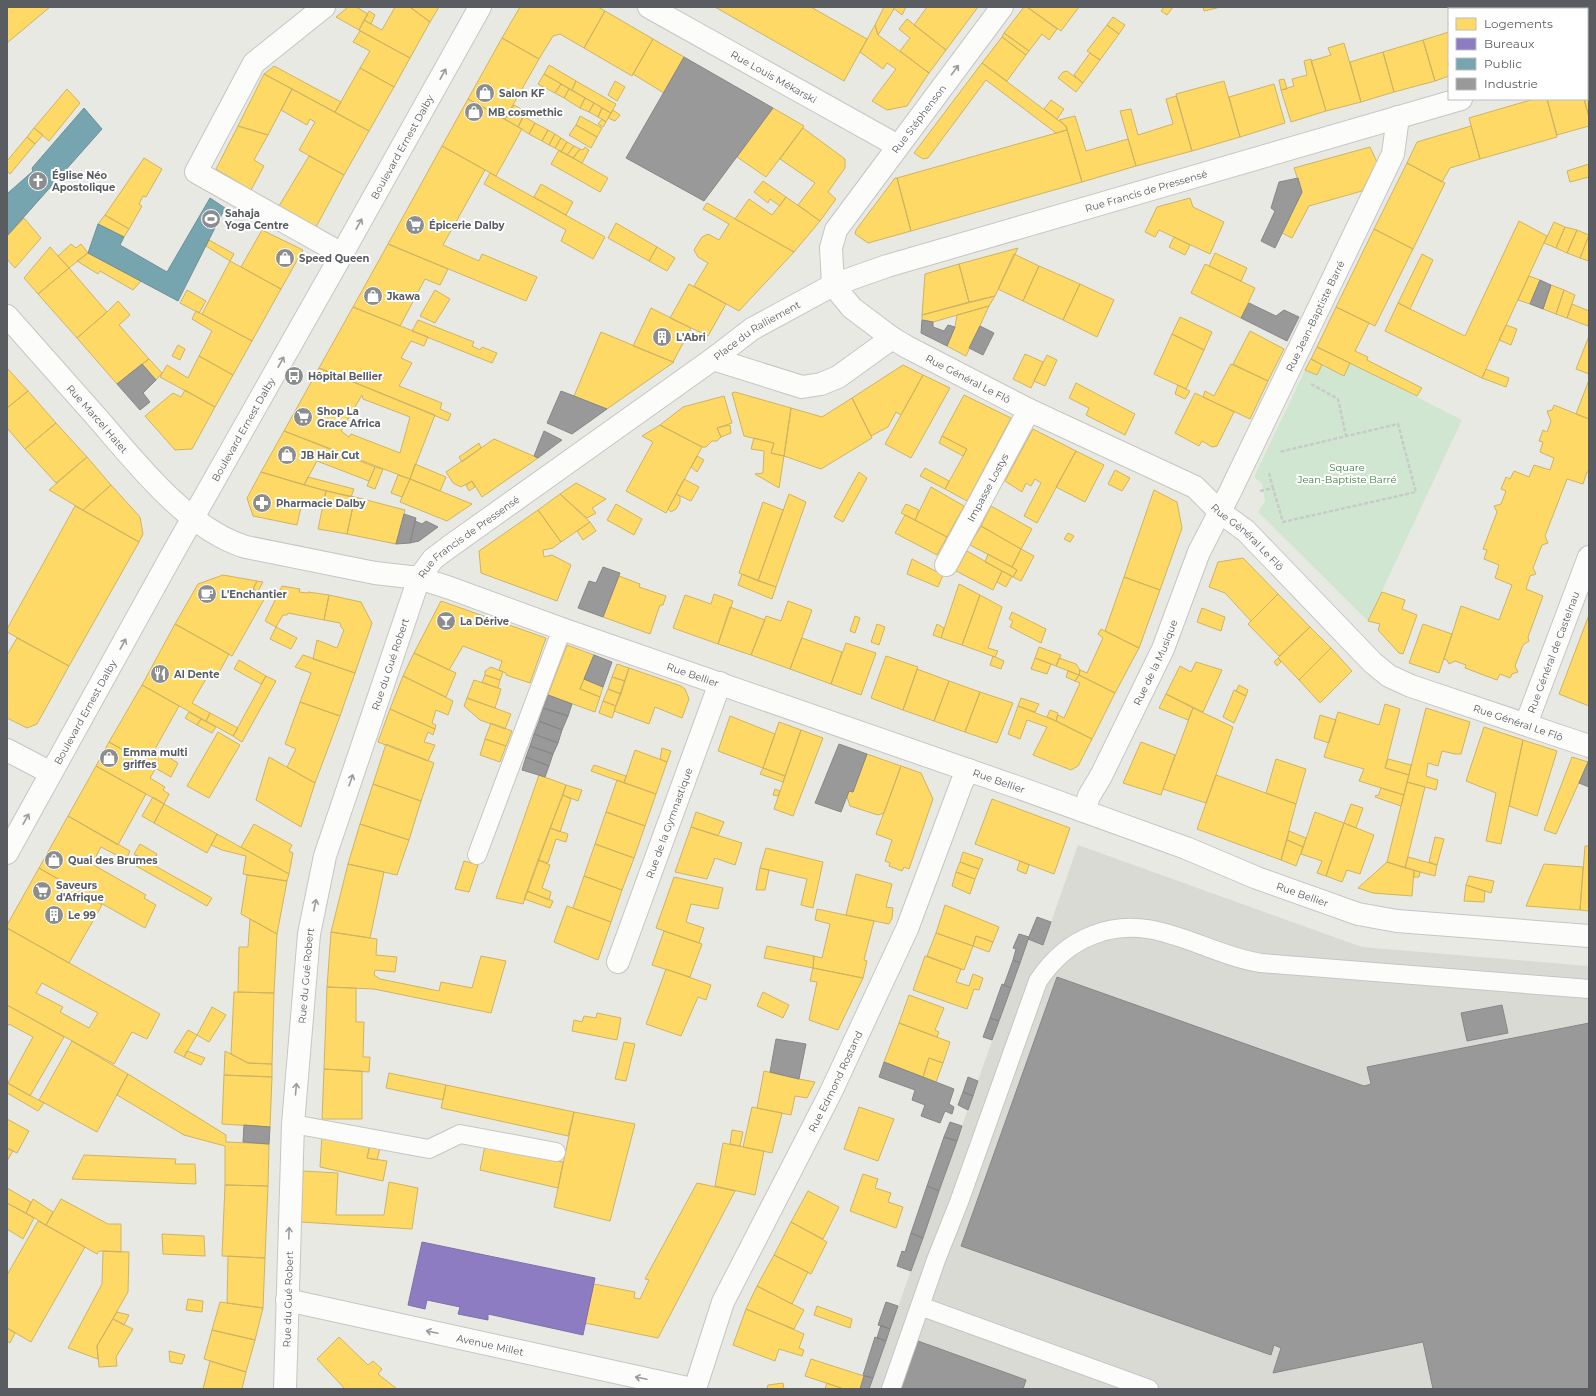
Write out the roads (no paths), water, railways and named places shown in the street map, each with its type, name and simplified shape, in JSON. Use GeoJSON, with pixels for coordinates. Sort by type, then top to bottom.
{"type":"FeatureCollection","features":[{"type":"Feature","properties":{"kind":"street"},"geometry":{"type":"LineString","coordinates":[[324,7],[254,63],[196,172],[342,254]]}},
{"type":"Feature","properties":{"kind":"street","name":"Boulevard Ernest Dalby"},"geometry":{"type":"LineString","coordinates":[[7,853],[193,517],[480,7]]}},
{"type":"Feature","properties":{"kind":"street","name":"Rue Louis Mékarski"},"geometry":{"type":"LineString","coordinates":[[649,7],[898,146]]}},
{"type":"Feature","properties":{"kind":"street","name":"Rue Stéphenson"},"geometry":{"type":"LineString","coordinates":[[833,285],[831,248],[836,230],[1002,7]]}},
{"type":"Feature","properties":{"kind":"street","name":"Rue Francis de Pressensé"},"geometry":{"type":"LineString","coordinates":[[833,285],[887,266],[1458,100]]}},
{"type":"Feature","properties":{"kind":"street","name":"Rue Jean-Baptiste Barré"},"geometry":{"type":"LineString","coordinates":[[1220,512],[1394,154],[1398,117]]}},
{"type":"Feature","properties":{"kind":"street"},"geometry":{"type":"LineString","coordinates":[[833,285],[852,308],[892,338]]}},
{"type":"Feature","properties":{"kind":"street","name":"Place du Ralliement"},"geometry":{"type":"LineString","coordinates":[[713,359],[752,329],[833,285]]}},
{"type":"Feature","properties":{"kind":"street","name":"Rue Marcel Hatet"},"geometry":{"type":"LineString","coordinates":[[7,316],[151,480],[193,517]]}},
{"type":"Feature","properties":{"kind":"street","name":"Place du Ralliement"},"geometry":{"type":"LineString","coordinates":[[713,359],[802,387],[821,384],[838,377],[892,338]]}},
{"type":"Feature","properties":{"kind":"street","name":"Rue Général Le Flô"},"geometry":{"type":"LineString","coordinates":[[892,338],[1029,410],[1195,487],[1220,512],[1246,531],[1372,663],[1389,676],[1411,686],[1589,746]]}},
{"type":"Feature","properties":{"kind":"street","name":"Rue Francis de Pressensé"},"geometry":{"type":"LineString","coordinates":[[193,517],[231,542],[246,547],[375,573],[419,578],[433,559],[449,547],[713,359]]}},
{"type":"Feature","properties":{"kind":"street","name":"Impasse Lostys"},"geometry":{"type":"LineString","coordinates":[[946,565],[1029,410]]}},
{"type":"Feature","properties":{"kind":"street","name":"Rue de la Musique"},"geometry":{"type":"LineString","coordinates":[[1084,811],[1089,796],[1101,776],[1163,649],[1199,552],[1220,512]]}},
{"type":"Feature","properties":{"kind":"street","name":"Rue Général de Castelnau"},"geometry":{"type":"LineString","coordinates":[[1526,724],[1589,557]]}},
{"type":"Feature","properties":{"kind":"street","name":"Rue Bellier"},"geometry":{"type":"LineString","coordinates":[[419,578],[1084,811],[1186,848],[1256,878],[1358,914],[1397,921],[1589,936]]}},
{"type":"Feature","properties":{"kind":"street","name":"Rue du Gué Robert"},"geometry":{"type":"LineString","coordinates":[[285,1389],[293,1124],[309,934],[325,856],[419,578]]}},
{"type":"Feature","properties":{"kind":"street","name":"Rue de la Gymnastique"},"geometry":{"type":"LineString","coordinates":[[618,962],[720,683]]}},
{"type":"Feature","properties":{"kind":"street"},"geometry":{"type":"LineString","coordinates":[[7,750],[51,773]]}},
{"type":"Feature","properties":{"kind":"street","name":"Rue Edmond Rostand"},"geometry":{"type":"LineString","coordinates":[[694,1389],[723,1302],[830,1094],[907,929],[962,782],[969,770]]}},
{"type":"Feature","properties":{"kind":"street","name":"Avenue Millet"},"geometry":{"type":"LineString","coordinates":[[287,1300],[694,1389]]}},
{"type":"Feature","properties":{"kind":"lane"},"geometry":{"type":"LineString","coordinates":[[477,855],[562,629]]}},
{"type":"Feature","properties":{"kind":"lane"},"geometry":{"type":"LineString","coordinates":[[891,1389],[944,1237],[959,1202],[1038,981],[1051,963],[1062,952],[1085,938],[1114,928],[1141,927],[1163,932],[1234,957],[1261,963],[1589,989]]}},
{"type":"Feature","properties":{"kind":"lane"},"geometry":{"type":"LineString","coordinates":[[293,1124],[429,1149],[460,1134],[556,1152]]}},
{"type":"Feature","properties":{"kind":"lane"},"geometry":{"type":"LineString","coordinates":[[920,1306],[1149,1389]]}},
{"type":"Feature","properties":{"kind":"place","name":"Salon KF"},"geometry":{"type":"Point","coordinates":[485,93]}},
{"type":"Feature","properties":{"kind":"place","name":"MB cosmethic"},"geometry":{"type":"Point","coordinates":[474,112]}},
{"type":"Feature","properties":{"kind":"place","name":"Église Néo Apostolique"},"geometry":{"type":"Point","coordinates":[38,181]}},
{"type":"Feature","properties":{"kind":"place","name":"Sahaja Yoga Centre"},"geometry":{"type":"Point","coordinates":[211,219]}},
{"type":"Feature","properties":{"kind":"place","name":"Épicerie Dalby"},"geometry":{"type":"Point","coordinates":[415,225]}},
{"type":"Feature","properties":{"kind":"place","name":"Speed Queen"},"geometry":{"type":"Point","coordinates":[285,258]}},
{"type":"Feature","properties":{"kind":"place","name":"Jkawa"},"geometry":{"type":"Point","coordinates":[373,296]}},
{"type":"Feature","properties":{"kind":"place","name":"L'Abri"},"geometry":{"type":"Point","coordinates":[662,337]}},
{"type":"Feature","properties":{"kind":"place","name":"Hôpital Bellier"},"geometry":{"type":"Point","coordinates":[294,376]}},
{"type":"Feature","properties":{"kind":"place","name":"Shop La Grace Africa"},"geometry":{"type":"Point","coordinates":[303,417]}},
{"type":"Feature","properties":{"kind":"place","name":"JB Hair Cut"},"geometry":{"type":"Point","coordinates":[287,455]}},
{"type":"Feature","properties":{"kind":"place","name":"Pharmacie Dalby"},"geometry":{"type":"Point","coordinates":[262,503]}},
{"type":"Feature","properties":{"kind":"place","name":"L'Enchantier"},"geometry":{"type":"Point","coordinates":[207,594]}},
{"type":"Feature","properties":{"kind":"place","name":"La Dérive"},"geometry":{"type":"Point","coordinates":[446,621]}},
{"type":"Feature","properties":{"kind":"place","name":"Al Dente"},"geometry":{"type":"Point","coordinates":[160,674]}},
{"type":"Feature","properties":{"kind":"place","name":"Emma multi griffes"},"geometry":{"type":"Point","coordinates":[109,758]}},
{"type":"Feature","properties":{"kind":"place","name":"Quai des Brumes"},"geometry":{"type":"Point","coordinates":[54,860]}},
{"type":"Feature","properties":{"kind":"place","name":"Saveurs d'Afrique"},"geometry":{"type":"Point","coordinates":[42,891]}},
{"type":"Feature","properties":{"kind":"place","name":"Le 99"},"geometry":{"type":"Point","coordinates":[54,915]}},
{"type":"Feature","properties":{"kind":"park label","name":"Square Jean-Baptiste Barré"},"geometry":{"type":"Point","coordinates":[1347,472]}}]}
